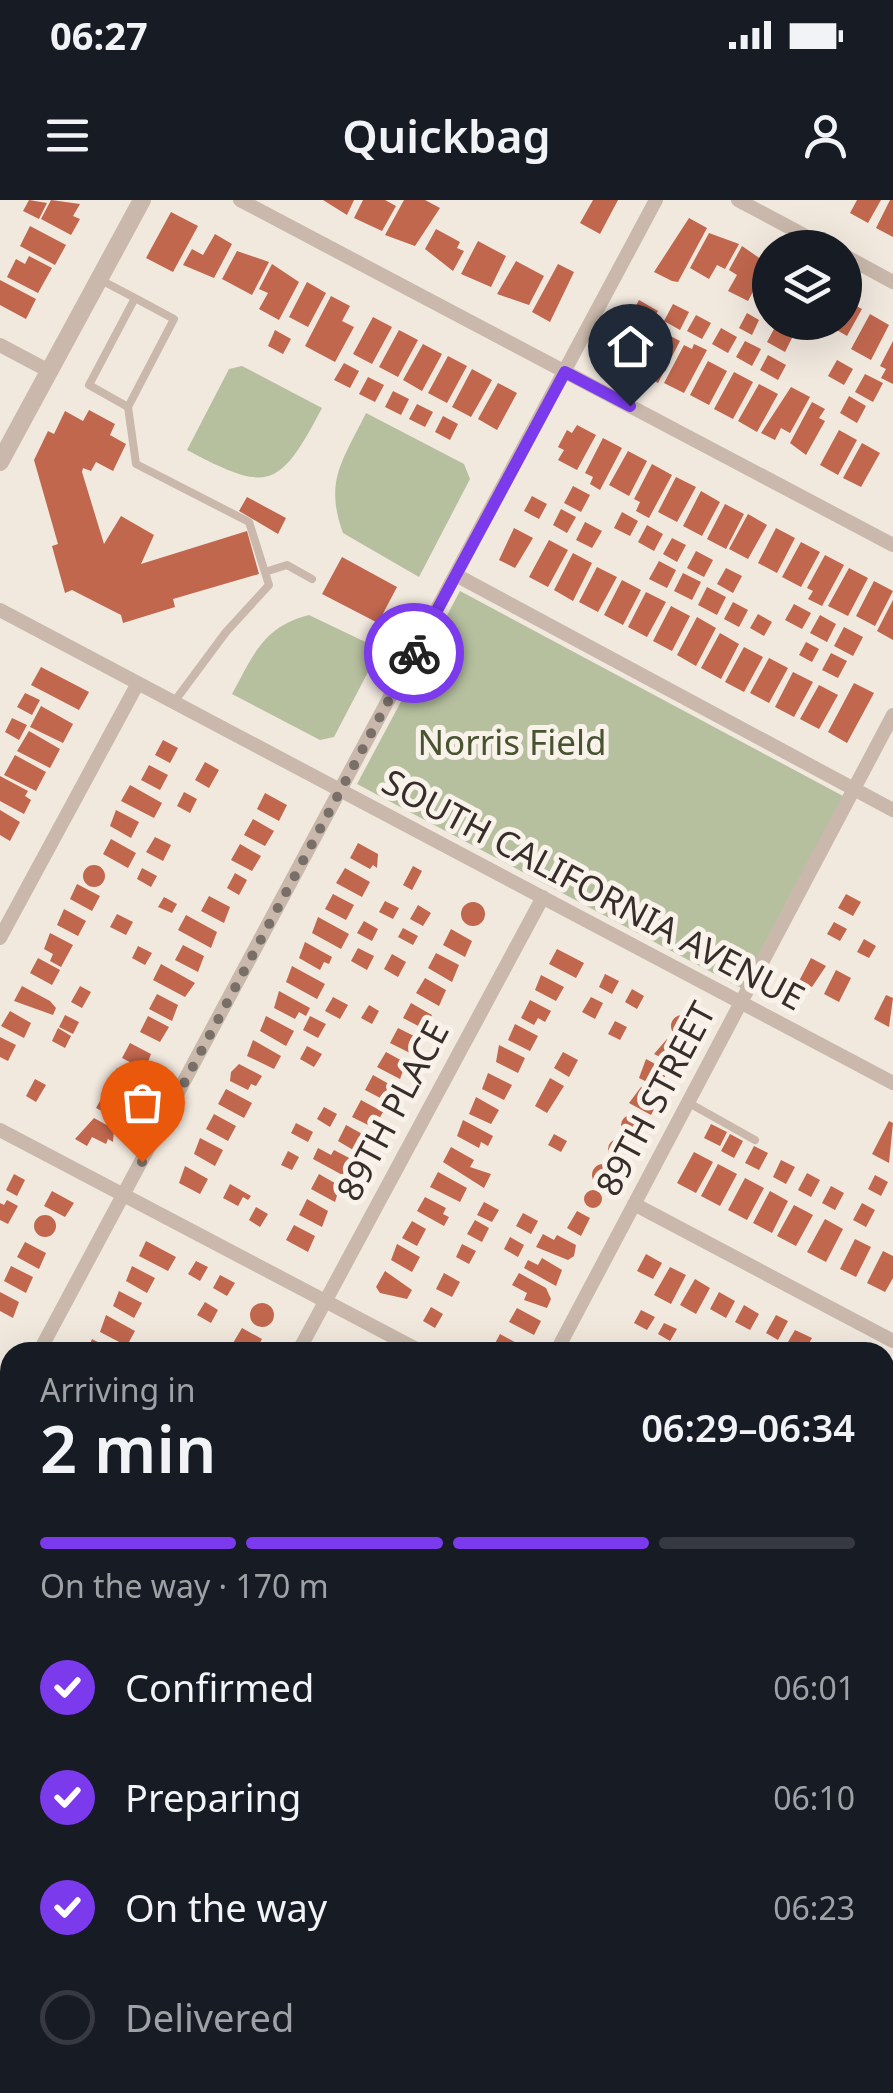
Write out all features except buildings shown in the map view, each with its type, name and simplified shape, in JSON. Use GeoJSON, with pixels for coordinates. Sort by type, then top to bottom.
{"type":"FeatureCollection","features":[{"type":"Feature","properties":{"kind":"street"},"geometry":{"type":"LineString","coordinates":[[0,462],[142,200]]}},
{"type":"Feature","properties":{"kind":"street"},"geometry":{"type":"LineString","coordinates":[[240,200],[893,545]]}},
{"type":"Feature","properties":{"kind":"street"},"geometry":{"type":"LineString","coordinates":[[44,1342],[656,200]]}},
{"type":"Feature","properties":{"kind":"street"},"geometry":{"type":"LineString","coordinates":[[738,200],[794,230]]}},
{"type":"Feature","properties":{"kind":"street"},"geometry":{"type":"LineString","coordinates":[[862,265],[893,282]]}},
{"type":"Feature","properties":{"kind":"street"},"geometry":{"type":"LineString","coordinates":[[0,346],[49,371]]}},
{"type":"Feature","properties":{"kind":"street"},"geometry":{"type":"LineString","coordinates":[[456,575],[893,810]]}},
{"type":"Feature","properties":{"kind":"street","name":"SOUTH CALIFORNIA AVENUE"},"geometry":{"type":"LineString","coordinates":[[0,610],[893,1082]]}},
{"type":"Feature","properties":{"kind":"street"},"geometry":{"type":"LineString","coordinates":[[0,938],[138,683]]}},
{"type":"Feature","properties":{"kind":"street","name":"89TH STREET"},"geometry":{"type":"LineString","coordinates":[[561,1342],[893,716]]}},
{"type":"Feature","properties":{"kind":"street","name":"89TH PLACE"},"geometry":{"type":"LineString","coordinates":[[303,1342],[542,897]]}},
{"type":"Feature","properties":{"kind":"street"},"geometry":{"type":"LineString","coordinates":[[0,1130],[403,1342]]}},
{"type":"Feature","properties":{"kind":"street"},"geometry":{"type":"LineString","coordinates":[[634,1204],[893,1341]]}},
{"type":"Feature","properties":{"kind":"lane"},"geometry":{"type":"LineString","coordinates":[[99,280],[174,319],[128,407],[136,464],[249,522],[269,585],[226,632],[174,702]]}},
{"type":"Feature","properties":{"kind":"lane"},"geometry":{"type":"LineString","coordinates":[[128,407],[90,385],[135,298]]}},
{"type":"Feature","properties":{"kind":"lane"},"geometry":{"type":"LineString","coordinates":[[264,572],[287,565],[312,579]]}},
{"type":"Feature","properties":{"kind":"lane"},"geometry":{"type":"LineString","coordinates":[[688,1102],[754,1140]]}},
{"type":"Feature","properties":{"kind":"green space"},"geometry":{"type":"Polygon","coordinates":[[[242,366],[322,408],[294,455],[282,469],[269,476],[236,473],[187,450],[229,369],[242,366]]]}},
{"type":"Feature","properties":{"kind":"green space"},"geometry":{"type":"Polygon","coordinates":[[[366,413],[464,464],[470,479],[419,577],[343,533],[335,499],[336,485],[366,413]]]}},
{"type":"Feature","properties":{"kind":"green space","name":"Norris Field"},"geometry":{"type":"Polygon","coordinates":[[[460,591],[843,796],[741,988],[357,784],[460,591]]]}},
{"type":"Feature","properties":{"kind":"green space"},"geometry":{"type":"Polygon","coordinates":[[[309,615],[380,649],[334,737],[320,740],[232,694],[270,635],[309,615]]]}},
{"type":"Feature","properties":{"kind":"way so far"},"geometry":{"type":"LineString","coordinates":[[142,1162],[414,653]]}},
{"type":"Feature","properties":{"kind":"route"},"geometry":{"type":"LineString","coordinates":[[414,653],[565,372],[630,406]]}}]}
